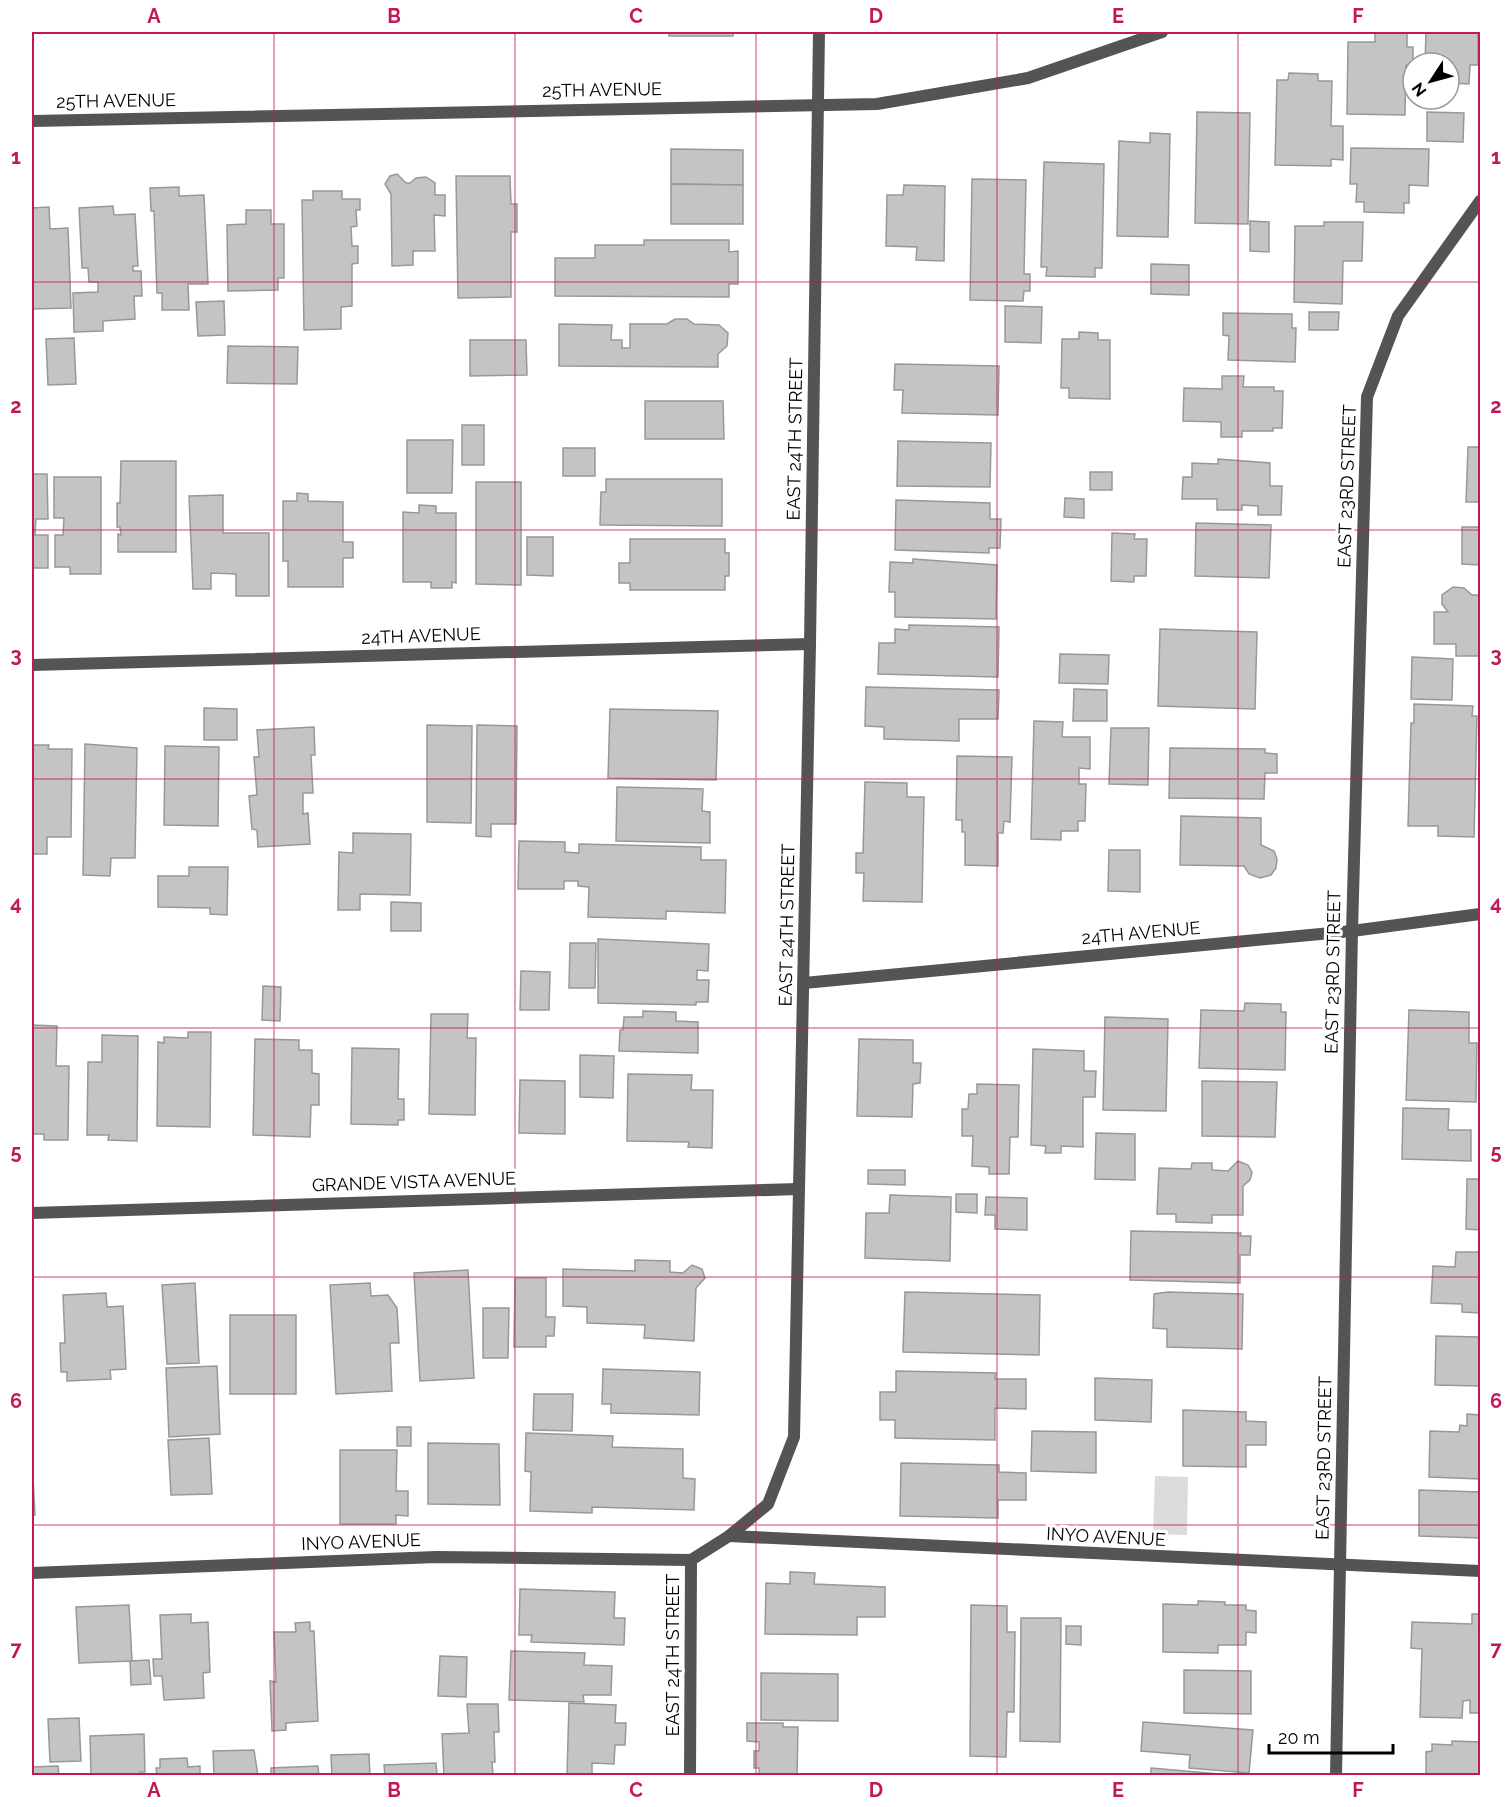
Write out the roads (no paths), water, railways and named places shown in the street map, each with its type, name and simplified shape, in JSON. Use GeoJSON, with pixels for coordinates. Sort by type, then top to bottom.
{"type":"FeatureCollection","features":[{"type":"Feature","properties":{"kind":"street","name":"EAST 24TH STREET"},"geometry":{"type":"LineString","coordinates":[[690,1776],[691,1560],[729,1536],[768,1504],[794,1437],[804,983],[819,32]]}},
{"type":"Feature","properties":{"kind":"street","name":"25TH AVENUE"},"geometry":{"type":"LineString","coordinates":[[32,121],[877,104],[1028,78],[1162,32]]}},
{"type":"Feature","properties":{"kind":"street","name":"EAST 23RD STREET"},"geometry":{"type":"LineString","coordinates":[[1336,1776],[1352,931],[1368,398],[1398,316],[1480,201]]}},
{"type":"Feature","properties":{"kind":"street","name":"24TH AVENUE"},"geometry":{"type":"LineString","coordinates":[[32,665],[810,644]]}},
{"type":"Feature","properties":{"kind":"street","name":"24TH AVENUE"},"geometry":{"type":"LineString","coordinates":[[804,983],[1352,931],[1480,914]]}},
{"type":"Feature","properties":{"kind":"street","name":"GRANDE VISTA AVENUE"},"geometry":{"type":"LineString","coordinates":[[32,1213],[798,1189]]}},
{"type":"Feature","properties":{"kind":"street","name":"INYO AVENUE"},"geometry":{"type":"LineString","coordinates":[[729,1536],[1480,1571]]}},
{"type":"Feature","properties":{"kind":"street","name":"INYO AVENUE"},"geometry":{"type":"LineString","coordinates":[[32,1573],[436,1557],[691,1560]]}}]}
